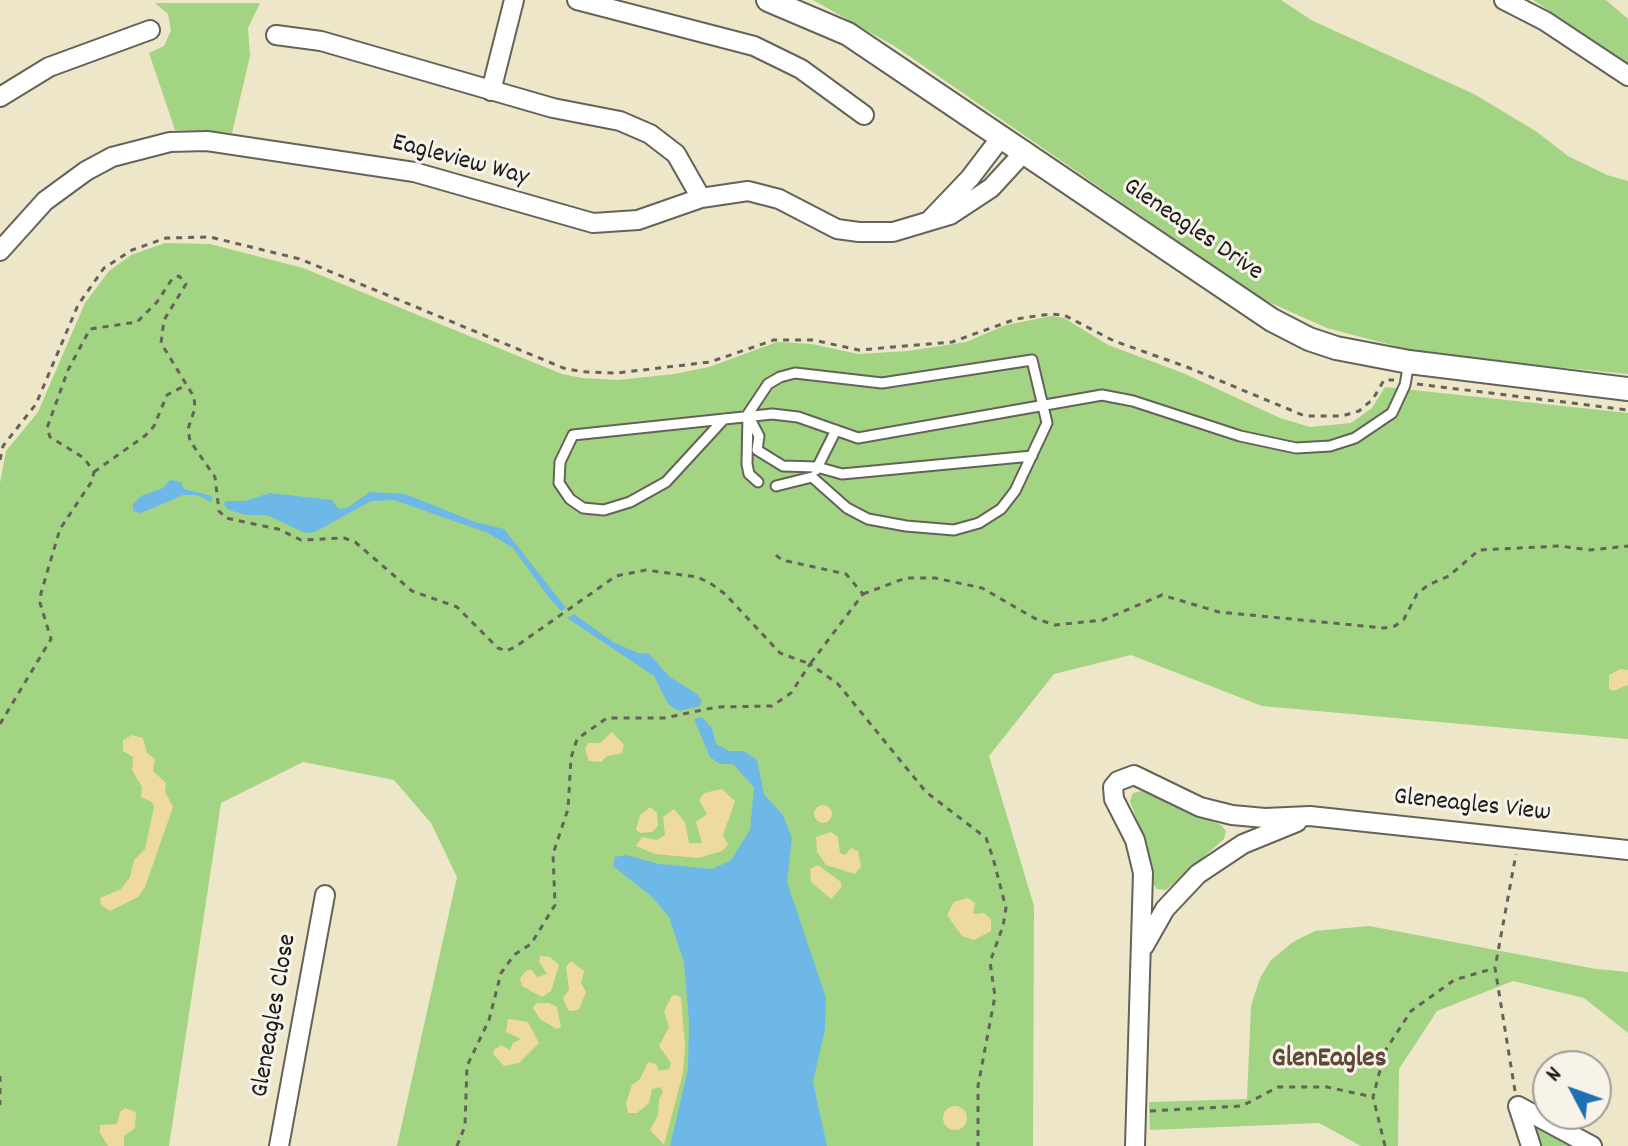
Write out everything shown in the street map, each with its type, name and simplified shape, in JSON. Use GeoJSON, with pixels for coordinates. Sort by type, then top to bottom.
{"type":"FeatureCollection","features":[{"type":"Feature","properties":{"kind":"street"},"geometry":{"type":"LineString","coordinates":[[491,91],[514,0]]}},
{"type":"Feature","properties":{"kind":"street"},"geometry":{"type":"LineString","coordinates":[[577,0],[754,46],[801,69],[864,115]]}},
{"type":"Feature","properties":{"kind":"street","name":"Gleneagles Drive"},"geometry":{"type":"LineString","coordinates":[[768,0],[848,34],[1272,320],[1336,348],[1407,372],[1628,389]]}},
{"type":"Feature","properties":{"kind":"street"},"geometry":{"type":"LineString","coordinates":[[1504,0],[1545,21],[1628,76]]}},
{"type":"Feature","properties":{"kind":"street"},"geometry":{"type":"LineString","coordinates":[[0,97],[49,67],[150,30]]}},
{"type":"Feature","properties":{"kind":"street"},"geometry":{"type":"LineString","coordinates":[[276,35],[321,41],[491,91],[636,127],[676,154],[701,198]]}},
{"type":"Feature","properties":{"kind":"street"},"geometry":{"type":"LineString","coordinates":[[929,221],[970,178],[1002,136]]}},
{"type":"Feature","properties":{"kind":"street","name":"Eagleview Way"},"geometry":{"type":"LineString","coordinates":[[0,251],[45,201],[86,171],[112,157],[170,142],[207,141],[414,172],[593,223],[638,220],[701,198],[732,191],[765,194],[819,222],[859,232],[893,232],[950,215],[978,198],[1025,151]]}},
{"type":"Feature","properties":{"kind":"street","name":"Gleneagles View"},"geometry":{"type":"LineString","coordinates":[[1135,1146],[1143,873],[1135,840],[1114,799],[1113,787],[1118,781],[1134,775],[1200,807],[1232,815],[1310,816],[1628,850]]}},
{"type":"Feature","properties":{"kind":"street","name":"Gleneagles View"},"geometry":{"type":"LineString","coordinates":[[1143,948],[1165,909],[1198,874],[1243,844],[1310,816]]}},
{"type":"Feature","properties":{"kind":"street","name":"Gleneagles Close"},"geometry":{"type":"LineString","coordinates":[[279,1146],[325,895]]}},
{"type":"Feature","properties":{"kind":"street"},"geometry":{"type":"LineString","coordinates":[[1518,1106],[1531,1146]]}},
{"type":"Feature","properties":{"kind":"street"},"geometry":{"type":"LineString","coordinates":[[1518,1106],[1592,1146]]}},
{"type":"Feature","properties":{"kind":"lane"},"geometry":{"type":"LineString","coordinates":[[758,482],[749,474],[747,464],[748,414],[768,384],[795,373],[882,383],[1032,360],[1047,423],[1015,491],[1001,509],[979,523],[954,530],[868,519],[847,508],[815,472]]}},
{"type":"Feature","properties":{"kind":"lane"},"geometry":{"type":"LineString","coordinates":[[724,419],[666,482],[630,502],[604,510],[583,508],[570,499],[559,483],[560,462],[573,435],[748,414],[798,417],[858,438],[1102,395],[1133,401],[1240,436],[1296,448],[1330,446],[1374,427],[1392,413],[1407,372]]}},
{"type":"Feature","properties":{"kind":"lane"},"geometry":{"type":"LineString","coordinates":[[748,414],[759,436],[757,450],[783,466],[815,472],[842,474],[1032,456]]}},
{"type":"Feature","properties":{"kind":"lane"},"geometry":{"type":"LineString","coordinates":[[776,486],[815,472],[836,430]]}},
{"type":"Feature","properties":{"kind":"path"},"geometry":{"type":"LineString","coordinates":[[0,460],[3,446],[36,404],[78,305],[104,268],[132,250],[166,238],[210,237],[300,259],[566,369],[586,372],[617,373],[710,362],[774,340],[813,340],[859,350],[952,342],[980,335],[1016,319],[1050,314],[1064,315],[1114,341],[1187,367],[1305,416],[1353,413],[1373,399],[1384,380],[1407,372],[1628,410]]}},
{"type":"Feature","properties":{"kind":"path"},"geometry":{"type":"LineString","coordinates":[[94,472],[84,458],[50,437],[47,428],[68,370],[90,329],[137,322],[157,302],[172,279],[179,276],[186,284],[160,333],[168,357],[186,385],[195,408],[188,429],[190,441],[209,464],[218,492],[219,511],[226,518],[278,529],[301,540],[344,538],[355,542],[412,591],[457,607],[498,648],[506,651],[616,576],[646,570],[697,577],[725,594],[780,653],[810,664],[838,684],[934,800],[974,825],[986,838],[1006,908],[990,962],[995,996],[978,1086],[978,1146]]}},
{"type":"Feature","properties":{"kind":"path"},"geometry":{"type":"LineString","coordinates":[[0,724],[51,639],[40,603],[60,529],[92,481],[94,472],[146,435],[154,426],[167,395],[186,385]]}},
{"type":"Feature","properties":{"kind":"path"},"geometry":{"type":"LineString","coordinates":[[457,1146],[465,1126],[467,1066],[489,1020],[501,973],[514,955],[531,944],[555,905],[553,854],[568,809],[571,758],[577,739],[607,718],[664,718],[717,707],[772,706],[791,693],[863,594],[906,578],[935,578],[982,588],[1034,618],[1055,625],[1103,620],[1162,595],[1219,612],[1384,628],[1395,626],[1404,619],[1417,594],[1428,585],[1449,576],[1479,550],[1560,546],[1590,550],[1628,546]]}},
{"type":"Feature","properties":{"kind":"path"},"geometry":{"type":"LineString","coordinates":[[772,552],[782,560],[846,574],[863,594]]}},
{"type":"Feature","properties":{"kind":"path"},"geometry":{"type":"LineString","coordinates":[[1518,1106],[1495,968],[1519,838]]}},
{"type":"Feature","properties":{"kind":"path"},"geometry":{"type":"LineString","coordinates":[[1385,1146],[1373,1097],[1385,1051],[1411,1011],[1454,980],[1495,968]]}},
{"type":"Feature","properties":{"kind":"path"},"geometry":{"type":"LineString","coordinates":[[0,1076],[0,1105]]}},
{"type":"Feature","properties":{"kind":"path"},"geometry":{"type":"LineString","coordinates":[[1137,1112],[1242,1106],[1278,1087],[1327,1087],[1373,1097]]}},
{"type":"Feature","properties":{"kind":"green space"},"geometry":{"type":"Polygon","coordinates":[[[813,0],[1281,0],[1313,21],[1474,94],[1537,132],[1568,156],[1607,175],[1628,181],[1628,374],[1429,355],[1327,328],[1262,299],[896,47],[813,0]]]}},
{"type":"Feature","properties":{"kind":"green space"},"geometry":{"type":"Polygon","coordinates":[[[1533,0],[1606,0],[1628,19],[1628,63],[1533,0]]]}},
{"type":"Feature","properties":{"kind":"green space"},"geometry":{"type":"Polygon","coordinates":[[[155,3],[260,3],[248,28],[250,56],[232,133],[175,130],[149,53],[164,46],[171,30],[168,14],[155,3]]]}},
{"type":"Feature","properties":{"kind":"green space"},"geometry":{"type":"Polygon","coordinates":[[[165,243],[210,244],[303,268],[562,374],[582,378],[618,380],[674,374],[709,367],[777,342],[812,344],[858,354],[908,351],[966,342],[1006,325],[1051,316],[1064,318],[1108,345],[1183,373],[1280,418],[1310,427],[1351,423],[1372,408],[1385,387],[1628,413],[1628,739],[1262,706],[1131,655],[1054,674],[989,756],[1034,906],[1033,1146],[397,1146],[457,877],[431,823],[394,780],[303,762],[221,803],[169,1146],[0,1146],[0,483],[6,451],[38,412],[85,303],[109,271],[131,255],[165,243]]]}},
{"type":"Feature","properties":{"kind":"green space"},"geometry":{"type":"Polygon","coordinates":[[[1141,791],[1221,825],[1226,831],[1224,839],[1166,890],[1157,889],[1153,884],[1147,848],[1130,801],[1133,793],[1141,791]]]}},
{"type":"Feature","properties":{"kind":"green space"},"geometry":{"type":"Polygon","coordinates":[[[1369,926],[1596,969],[1628,972],[1628,1033],[1584,998],[1513,981],[1437,1011],[1399,1069],[1398,1146],[1361,1146],[1319,1123],[1150,1130],[1149,1102],[1247,1099],[1251,1006],[1260,978],[1271,960],[1293,942],[1315,931],[1369,926]]]}},
{"type":"Feature","properties":{"kind":"green space"},"geometry":{"type":"Polygon","coordinates":[[[1518,1106],[1532,1114],[1532,1130],[1562,1130],[1592,1146],[1531,1146],[1518,1106]]]}},
{"type":"Feature","properties":{"kind":"sand"},"geometry":{"type":"Polygon","coordinates":[[[1620,669],[1628,670],[1628,685],[1613,691],[1609,689],[1609,675],[1620,669]]]}},
{"type":"Feature","properties":{"kind":"sand"},"geometry":{"type":"Polygon","coordinates":[[[612,732],[624,745],[622,753],[607,756],[601,762],[589,761],[585,749],[588,743],[600,743],[612,732]]]}},
{"type":"Feature","properties":{"kind":"sand"},"geometry":{"type":"Polygon","coordinates":[[[132,735],[143,738],[147,753],[155,759],[153,771],[166,783],[165,792],[173,807],[145,887],[138,897],[110,911],[101,905],[100,898],[121,889],[130,877],[134,860],[145,849],[154,807],[152,802],[141,797],[142,787],[132,770],[133,757],[123,751],[123,740],[132,735]]]}},
{"type":"Feature","properties":{"kind":"sand"},"geometry":{"type":"Polygon","coordinates":[[[722,789],[735,801],[723,835],[728,845],[722,851],[698,858],[655,854],[636,846],[642,837],[657,840],[665,835],[663,817],[674,809],[685,822],[689,843],[702,843],[696,822],[707,814],[699,800],[704,793],[722,789]]]}},
{"type":"Feature","properties":{"kind":"sand"},"geometry":{"type":"Polygon","coordinates":[[[823,805],[832,814],[823,823],[814,814],[823,805]]]}},
{"type":"Feature","properties":{"kind":"sand"},"geometry":{"type":"Polygon","coordinates":[[[650,807],[657,813],[658,826],[652,832],[640,833],[636,830],[640,815],[650,807]]]}},
{"type":"Feature","properties":{"kind":"sand"},"geometry":{"type":"Polygon","coordinates":[[[831,832],[838,837],[840,853],[845,855],[851,848],[858,851],[861,867],[855,874],[826,865],[817,852],[816,837],[831,832]]]}},
{"type":"Feature","properties":{"kind":"sand"},"geometry":{"type":"Polygon","coordinates":[[[818,865],[841,882],[841,888],[831,899],[811,882],[810,869],[818,865]]]}},
{"type":"Feature","properties":{"kind":"sand"},"geometry":{"type":"Polygon","coordinates":[[[968,898],[975,903],[973,914],[984,913],[991,919],[991,931],[974,940],[962,936],[947,915],[954,902],[968,898]]]}},
{"type":"Feature","properties":{"kind":"sand"},"geometry":{"type":"Polygon","coordinates":[[[540,956],[550,957],[559,965],[551,991],[542,997],[522,986],[520,978],[527,970],[532,970],[537,977],[547,974],[539,962],[540,956]]]}},
{"type":"Feature","properties":{"kind":"sand"},"geometry":{"type":"Polygon","coordinates":[[[571,961],[584,971],[581,983],[586,992],[579,1009],[573,1011],[568,1010],[563,998],[569,989],[566,967],[571,961]]]}},
{"type":"Feature","properties":{"kind":"sand"},"geometry":{"type":"Polygon","coordinates":[[[672,996],[681,998],[685,1045],[683,1073],[664,1145],[650,1130],[658,1115],[659,1099],[663,1092],[660,1087],[652,1089],[649,1103],[637,1113],[628,1113],[626,1103],[632,1085],[640,1079],[648,1062],[656,1064],[659,1071],[669,1069],[671,1063],[659,1046],[669,1027],[664,1011],[672,996]]]}},
{"type":"Feature","properties":{"kind":"sand"},"geometry":{"type":"Polygon","coordinates":[[[536,1003],[549,1003],[557,1007],[561,1027],[557,1029],[540,1019],[533,1008],[536,1003]]]}},
{"type":"Feature","properties":{"kind":"sand"},"geometry":{"type":"Polygon","coordinates":[[[508,1019],[528,1022],[539,1043],[519,1063],[504,1066],[493,1054],[494,1050],[501,1045],[510,1050],[513,1043],[521,1039],[506,1032],[508,1019]]]}},
{"type":"Feature","properties":{"kind":"sand"},"geometry":{"type":"Polygon","coordinates":[[[955,1106],[964,1109],[967,1118],[964,1127],[955,1130],[946,1127],[943,1118],[946,1109],[955,1106]]]}},
{"type":"Feature","properties":{"kind":"sand"},"geometry":{"type":"Polygon","coordinates":[[[125,1108],[136,1112],[135,1128],[124,1136],[124,1146],[108,1146],[100,1133],[100,1125],[117,1124],[120,1112],[125,1108]]]}},
{"type":"Feature","properties":{"kind":"water"},"geometry":{"type":"Polygon","coordinates":[[[170,480],[181,482],[184,489],[212,496],[211,502],[197,495],[183,495],[141,513],[133,511],[133,504],[141,496],[163,488],[170,480]]]}},
{"type":"Feature","properties":{"kind":"water"},"geometry":{"type":"Polygon","coordinates":[[[370,492],[405,494],[475,522],[504,529],[566,608],[561,611],[513,548],[488,533],[394,500],[371,501],[315,532],[305,533],[267,515],[246,515],[229,510],[224,505],[225,501],[245,501],[270,493],[332,500],[339,509],[347,508],[370,492]]]}},
{"type":"Feature","properties":{"kind":"water"},"geometry":{"type":"Polygon","coordinates":[[[574,614],[613,642],[638,653],[649,654],[670,677],[697,694],[702,701],[700,706],[679,711],[668,704],[654,676],[567,618],[574,614]]]}},
{"type":"Feature","properties":{"kind":"water"},"geometry":{"type":"Polygon","coordinates":[[[702,717],[712,728],[716,744],[729,751],[744,751],[757,760],[764,794],[783,815],[792,838],[787,882],[826,998],[825,1029],[813,1082],[827,1146],[670,1146],[688,1069],[689,1022],[684,962],[669,917],[652,897],[613,866],[615,857],[626,855],[659,864],[713,869],[731,860],[750,830],[754,787],[733,764],[720,764],[710,757],[694,719],[702,717]]]}},
{"type":"Feature","properties":{"kind":"district","name":"GlenEagles"},"geometry":{"type":"Point","coordinates":[1329,1061]}}]}
